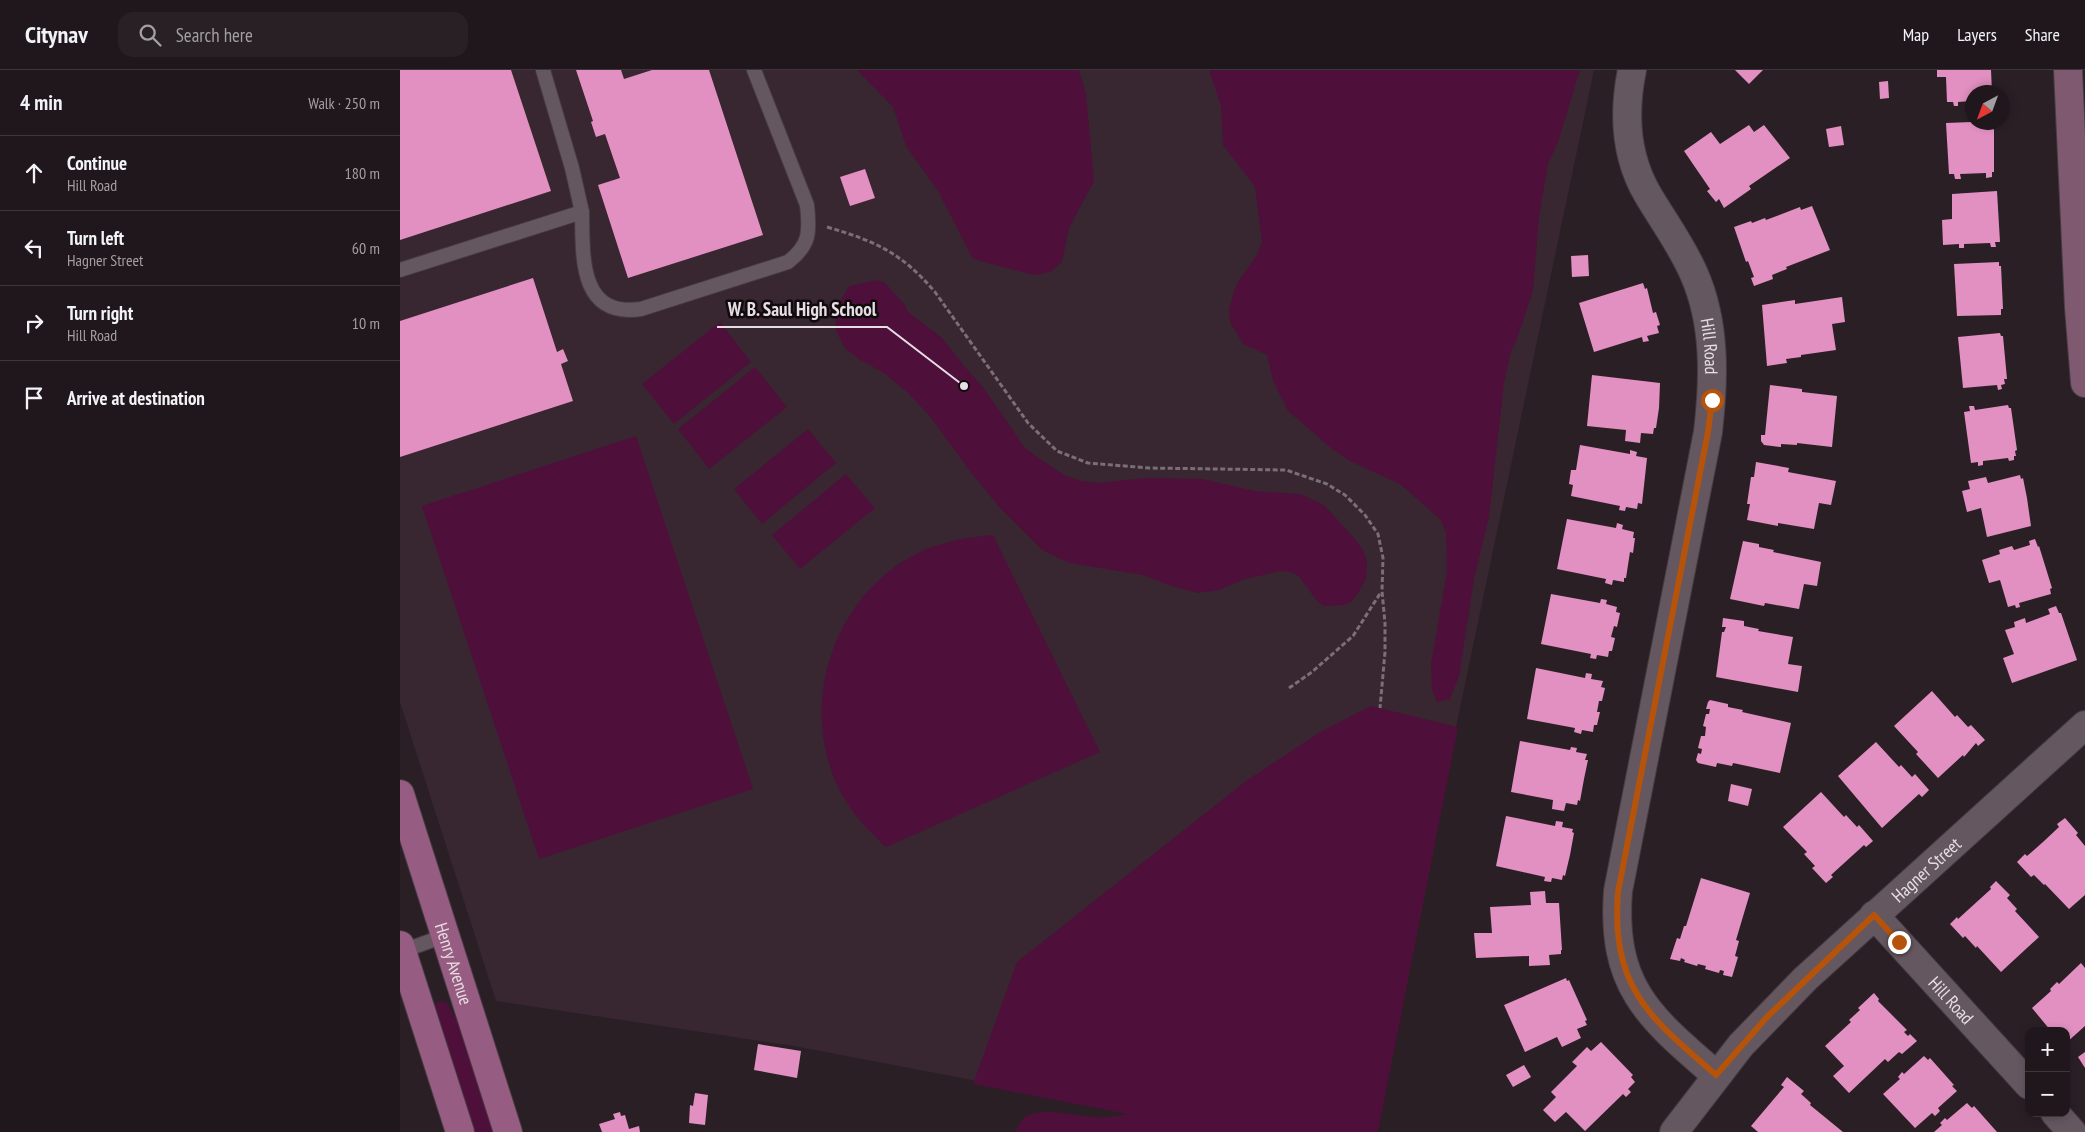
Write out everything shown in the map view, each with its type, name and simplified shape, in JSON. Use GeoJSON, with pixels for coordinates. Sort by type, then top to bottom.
{"type":"FeatureCollection","features":[{"type":"Feature","properties":{"kind":"main road","name":"Henry Avenue"},"geometry":{"type":"LineString","coordinates":[[400,794],[508,1132]]}},
{"type":"Feature","properties":{"kind":"main road"},"geometry":{"type":"LineString","coordinates":[[401,949],[460,1132]]}},
{"type":"Feature","properties":{"kind":"street","name":"Hill Road"},"geometry":{"type":"LineString","coordinates":[[1632,70],[1626,106],[1626,130],[1631,156],[1648,195],[1680,247],[1695,276],[1705,309],[1714,370],[1708,432],[1618,892],[1617,940],[1623,964],[1633,988],[1646,1010],[1662,1028],[1716,1075]]}},
{"type":"Feature","properties":{"kind":"street"},"geometry":{"type":"LineString","coordinates":[[2068,70],[2080,322],[2085,383]]}},
{"type":"Feature","properties":{"kind":"street","name":"Hagner Street"},"geometry":{"type":"LineString","coordinates":[[1674,1132],[1716,1075],[1767,1017],[1874,915],[2085,725]]}},
{"type":"Feature","properties":{"kind":"street","name":"Hill Road"},"geometry":{"type":"LineString","coordinates":[[1874,915],[2025,1080]]}},
{"type":"Feature","properties":{"kind":"street"},"geometry":{"type":"LineString","coordinates":[[2059,1117],[2072,1132]]}},
{"type":"Feature","properties":{"kind":"lane"},"geometry":{"type":"LineString","coordinates":[[543,70],[572,168],[582,212],[583,262],[591,288],[601,300],[612,308],[626,311],[641,309],[788,262],[799,253],[807,242],[809,222],[807,205],[754,70]]}},
{"type":"Feature","properties":{"kind":"lane"},"geometry":{"type":"LineString","coordinates":[[400,270],[582,212]]}},
{"type":"Feature","properties":{"kind":"lane"},"geometry":{"type":"LineString","coordinates":[[401,949],[444,936]]}},
{"type":"Feature","properties":{"kind":"path"},"geometry":{"type":"LineString","coordinates":[[809,222],[856,236],[884,248],[918,272],[935,292],[1028,423],[1057,451],[1088,464],[1158,468],[1286,470],[1327,484],[1344,495],[1365,515],[1378,534],[1384,558],[1382,591],[1386,652],[1380,708]]}},
{"type":"Feature","properties":{"kind":"path"},"geometry":{"type":"LineString","coordinates":[[1288,688],[1312,672],[1353,636],[1382,591]]}},
{"type":"Feature","properties":{"kind":"shaded area"},"geometry":{"type":"Polygon","coordinates":[[[400,70],[1594,70],[1444,784],[1244,1132],[794,1046],[496,1001],[400,702],[400,70]]]}},
{"type":"Feature","properties":{"kind":"shaded area"},"geometry":{"type":"Polygon","coordinates":[[[857,70],[1079,70],[1086,94],[1094,181],[1069,228],[1062,262],[1052,271],[1038,275],[973,259],[938,191],[906,146],[893,107],[857,70]]]}},
{"type":"Feature","properties":{"kind":"shaded area"},"geometry":{"type":"Polygon","coordinates":[[[1209,70],[1580,70],[1558,142],[1548,164],[1539,217],[1533,291],[1517,339],[1511,351],[1504,383],[1489,517],[1474,579],[1459,676],[1450,699],[1437,702],[1432,690],[1431,664],[1447,572],[1446,532],[1440,519],[1400,484],[1352,462],[1331,448],[1288,411],[1273,381],[1267,355],[1243,344],[1230,322],[1229,309],[1236,285],[1258,253],[1262,241],[1255,187],[1223,145],[1221,106],[1209,70]]]}},
{"type":"Feature","properties":{"kind":"shaded area"},"geometry":{"type":"Polygon","coordinates":[[[876,280],[885,283],[904,304],[908,312],[942,338],[983,387],[1025,448],[1064,475],[1081,481],[1099,483],[1146,478],[1202,479],[1255,491],[1300,494],[1324,505],[1355,539],[1364,552],[1367,562],[1366,579],[1357,595],[1351,602],[1343,605],[1324,606],[1317,601],[1299,576],[1281,571],[1245,579],[1219,590],[1198,593],[1171,586],[1143,575],[1069,563],[1042,550],[1000,508],[969,470],[929,415],[907,392],[884,373],[860,360],[844,347],[836,330],[835,311],[849,286],[876,280]]]}},
{"type":"Feature","properties":{"kind":"shaded area"},"geometry":{"type":"Polygon","coordinates":[[[720,322],[751,362],[674,424],[642,384],[720,322]]]}},
{"type":"Feature","properties":{"kind":"shaded area"},"geometry":{"type":"Polygon","coordinates":[[[755,367],[787,407],[709,469],[678,429],[755,367]]]}},
{"type":"Feature","properties":{"kind":"shaded area"},"geometry":{"type":"Polygon","coordinates":[[[808,429],[836,463],[762,524],[734,489],[808,429]]]}},
{"type":"Feature","properties":{"kind":"shaded area"},"geometry":{"type":"Polygon","coordinates":[[[636,436],[753,789],[539,859],[422,506],[636,436]]]}},
{"type":"Feature","properties":{"kind":"shaded area"},"geometry":{"type":"Polygon","coordinates":[[[846,474],[875,508],[800,569],[772,535],[846,474]]]}},
{"type":"Feature","properties":{"kind":"shaded area"},"geometry":{"type":"Polygon","coordinates":[[[993,535],[1100,752],[886,847],[858,819],[850,808],[833,775],[823,739],[822,703],[828,667],[840,633],[859,602],[885,575],[916,554],[934,546],[963,539],[993,535]]]}},
{"type":"Feature","properties":{"kind":"shaded area"},"geometry":{"type":"Polygon","coordinates":[[[1371,706],[1458,727],[1378,1132],[1015,1132],[1024,1117],[1041,1112],[1058,1112],[1096,1117],[1128,1114],[973,1084],[1017,962],[1246,781],[1320,732],[1371,706]]]}},
{"type":"Feature","properties":{"kind":"shaded area"},"geometry":{"type":"Polygon","coordinates":[[[439,1001],[447,1003],[459,1025],[493,1132],[475,1132],[435,1008],[439,1001]]]}},
{"type":"Feature","properties":{"kind":"building"},"geometry":{"type":"Polygon","coordinates":[[[400,70],[511,70],[551,191],[400,240],[400,70]]]}},
{"type":"Feature","properties":{"kind":"building"},"geometry":{"type":"Polygon","coordinates":[[[576,70],[621,70],[624,79],[652,70],[709,70],[763,235],[628,278],[598,185],[620,178],[605,134],[596,137],[591,122],[593,121],[576,70]]]}},
{"type":"Feature","properties":{"kind":"building"},"geometry":{"type":"Polygon","coordinates":[[[1735,70],[1763,70],[1749,84],[1735,70]]]}},
{"type":"Feature","properties":{"kind":"building"},"geometry":{"type":"Polygon","coordinates":[[[1937,70],[1991,70],[1992,85],[1965,85],[1965,102],[1958,102],[1958,106],[1954,106],[1953,102],[1947,102],[1946,77],[1937,77],[1937,70]]]}},
{"type":"Feature","properties":{"kind":"building"},"geometry":{"type":"Polygon","coordinates":[[[1888,81],[1889,98],[1880,99],[1879,82],[1888,81]]]}},
{"type":"Feature","properties":{"kind":"building"},"geometry":{"type":"Polygon","coordinates":[[[1965,122],[1965,130],[1994,130],[1994,172],[1992,172],[1992,177],[1986,178],[1986,173],[1960,174],[1961,179],[1955,179],[1954,174],[1949,174],[1946,123],[1965,122]]]}},
{"type":"Feature","properties":{"kind":"building"},"geometry":{"type":"Polygon","coordinates":[[[1749,125],[1754,132],[1764,125],[1790,158],[1749,186],[1751,189],[1724,208],[1719,199],[1716,202],[1707,191],[1710,189],[1684,151],[1711,132],[1720,144],[1749,125]]]}},
{"type":"Feature","properties":{"kind":"building"},"geometry":{"type":"Polygon","coordinates":[[[1841,126],[1844,145],[1829,147],[1826,129],[1841,126]]]}},
{"type":"Feature","properties":{"kind":"building"},"geometry":{"type":"Polygon","coordinates":[[[865,169],[875,198],[850,206],[840,177],[865,169]]]}},
{"type":"Feature","properties":{"kind":"building"},"geometry":{"type":"Polygon","coordinates":[[[1997,191],[2000,242],[1995,242],[1996,247],[1991,247],[1990,243],[1964,244],[1964,248],[1959,248],[1959,244],[1943,245],[1942,220],[1952,219],[1952,194],[1997,191]]]}},
{"type":"Feature","properties":{"kind":"building"},"geometry":{"type":"Polygon","coordinates":[[[1812,206],[1830,250],[1786,267],[1787,269],[1772,275],[1773,279],[1754,286],[1751,278],[1754,277],[1748,261],[1746,262],[1734,227],[1751,221],[1752,223],[1765,218],[1766,220],[1800,207],[1801,210],[1812,206]]]}},
{"type":"Feature","properties":{"kind":"building"},"geometry":{"type":"Polygon","coordinates":[[[1588,255],[1589,276],[1572,277],[1571,256],[1588,255]]]}},
{"type":"Feature","properties":{"kind":"building"},"geometry":{"type":"Polygon","coordinates":[[[1999,262],[1999,266],[2001,266],[2003,309],[2001,309],[2001,315],[1957,316],[1954,264],[1999,262]]]}},
{"type":"Feature","properties":{"kind":"building"},"geometry":{"type":"Polygon","coordinates":[[[533,278],[557,352],[563,349],[568,361],[561,364],[573,401],[400,457],[400,321],[533,278]]]}},
{"type":"Feature","properties":{"kind":"building"},"geometry":{"type":"Polygon","coordinates":[[[1643,283],[1645,289],[1647,288],[1653,313],[1656,312],[1660,325],[1657,326],[1659,333],[1647,336],[1649,341],[1643,342],[1642,337],[1594,352],[1579,303],[1643,283]]]}},
{"type":"Feature","properties":{"kind":"building"},"geometry":{"type":"Polygon","coordinates":[[[1842,297],[1845,322],[1832,324],[1836,350],[1801,355],[1801,357],[1786,359],[1787,363],[1767,366],[1762,305],[1795,300],[1795,304],[1842,297]]]}},
{"type":"Feature","properties":{"kind":"building"},"geometry":{"type":"Polygon","coordinates":[[[2000,333],[2003,336],[2007,379],[2004,379],[2005,384],[2001,385],[2002,389],[1998,390],[1997,385],[1963,388],[1958,337],[2000,333]]]}},
{"type":"Feature","properties":{"kind":"building"},"geometry":{"type":"Polygon","coordinates":[[[1592,375],[1660,383],[1659,408],[1656,428],[1654,428],[1653,434],[1641,433],[1640,443],[1625,441],[1626,430],[1587,426],[1592,375]]]}},
{"type":"Feature","properties":{"kind":"building"},"geometry":{"type":"Polygon","coordinates":[[[1770,385],[1802,389],[1802,392],[1837,396],[1832,447],[1797,443],[1797,445],[1781,444],[1781,447],[1764,445],[1761,441],[1761,435],[1765,435],[1770,385]]]}},
{"type":"Feature","properties":{"kind":"building"},"geometry":{"type":"Polygon","coordinates":[[[2008,405],[2011,408],[2017,450],[2015,451],[2016,456],[2014,456],[2014,460],[2009,461],[2008,458],[1983,461],[1983,465],[1978,466],[1978,462],[1971,463],[1964,412],[1970,411],[1969,406],[1974,406],[1975,410],[2008,405]]]}},
{"type":"Feature","properties":{"kind":"building"},"geometry":{"type":"Polygon","coordinates":[[[1580,445],[1630,454],[1630,450],[1637,452],[1636,456],[1647,458],[1642,504],[1638,503],[1637,509],[1626,507],[1625,511],[1619,510],[1620,506],[1571,496],[1573,485],[1569,484],[1571,470],[1576,470],[1580,445]]]}},
{"type":"Feature","properties":{"kind":"building"},"geometry":{"type":"Polygon","coordinates":[[[1756,462],[1789,468],[1788,472],[1836,481],[1831,505],[1819,503],[1814,529],[1778,523],[1778,526],[1747,520],[1750,504],[1747,504],[1751,477],[1754,477],[1756,462]]]}},
{"type":"Feature","properties":{"kind":"building"},"geometry":{"type":"Polygon","coordinates":[[[2020,475],[2021,479],[2023,478],[2031,526],[1987,537],[1981,508],[1967,512],[1962,491],[1970,489],[1968,481],[1986,477],[1988,483],[2020,475]]]}},
{"type":"Feature","properties":{"kind":"building"},"geometry":{"type":"Polygon","coordinates":[[[1567,519],[1616,528],[1617,523],[1623,525],[1622,529],[1634,532],[1633,553],[1630,552],[1624,582],[1613,580],[1612,585],[1605,583],[1606,579],[1557,569],[1567,519]]]}},
{"type":"Feature","properties":{"kind":"building"},"geometry":{"type":"Polygon","coordinates":[[[2035,539],[2052,588],[2050,589],[2051,594],[2019,603],[2020,607],[2016,608],[2015,605],[2008,607],[2000,580],[1989,583],[1982,560],[2000,554],[1999,550],[2012,546],[2014,550],[2030,545],[2029,541],[2035,539]]]}},
{"type":"Feature","properties":{"kind":"building"},"geometry":{"type":"Polygon","coordinates":[[[1743,541],[1759,544],[1759,547],[1774,550],[1773,552],[1821,562],[1817,586],[1804,584],[1799,609],[1765,603],[1764,606],[1730,599],[1743,541]]]}},
{"type":"Feature","properties":{"kind":"building"},"geometry":{"type":"Polygon","coordinates":[[[1551,594],[1600,603],[1601,599],[1607,600],[1606,604],[1617,607],[1616,612],[1620,613],[1617,627],[1614,626],[1611,637],[1615,638],[1612,651],[1609,651],[1608,657],[1597,655],[1596,659],[1590,658],[1591,654],[1541,644],[1551,594]]]}},
{"type":"Feature","properties":{"kind":"building"},"geometry":{"type":"Polygon","coordinates":[[[2056,606],[2059,613],[2061,613],[2077,660],[2012,683],[2003,658],[2014,654],[2005,630],[2015,627],[2014,622],[2025,618],[2026,623],[2050,614],[2048,609],[2056,606]]]}},
{"type":"Feature","properties":{"kind":"building"},"geometry":{"type":"Polygon","coordinates":[[[1723,618],[1744,621],[1744,626],[1759,629],[1758,631],[1793,637],[1788,664],[1802,666],[1798,692],[1716,677],[1722,632],[1724,632],[1726,627],[1722,627],[1723,618]]]}},
{"type":"Feature","properties":{"kind":"building"},"geometry":{"type":"Polygon","coordinates":[[[1536,668],[1585,678],[1586,673],[1592,674],[1591,679],[1603,681],[1601,687],[1605,688],[1602,701],[1599,701],[1597,712],[1600,712],[1593,732],[1582,730],[1581,734],[1574,732],[1575,728],[1527,719],[1536,668]]]}},
{"type":"Feature","properties":{"kind":"building"},"geometry":{"type":"Polygon","coordinates":[[[1932,691],[1955,717],[1957,715],[1968,727],[1971,725],[1985,740],[1978,746],[1976,743],[1964,757],[1963,755],[1938,778],[1916,754],[1918,752],[1894,726],[1932,691]]]}},
{"type":"Feature","properties":{"kind":"building"},"geometry":{"type":"Polygon","coordinates":[[[1710,700],[1728,704],[1728,707],[1743,710],[1742,712],[1791,723],[1780,773],[1733,763],[1732,766],[1717,763],[1716,767],[1698,763],[1696,760],[1698,753],[1701,754],[1702,749],[1698,748],[1701,736],[1705,736],[1706,727],[1703,726],[1706,714],[1709,714],[1710,709],[1706,709],[1710,700]]]}},
{"type":"Feature","properties":{"kind":"building"},"geometry":{"type":"Polygon","coordinates":[[[1520,741],[1570,750],[1571,747],[1577,748],[1576,752],[1587,754],[1585,760],[1588,760],[1580,801],[1578,800],[1577,805],[1566,803],[1564,811],[1552,809],[1553,800],[1511,792],[1520,741]]]}},
{"type":"Feature","properties":{"kind":"building"},"geometry":{"type":"Polygon","coordinates":[[[1876,742],[1899,767],[1901,765],[1912,777],[1915,774],[1929,790],[1922,797],[1919,794],[1882,828],[1838,776],[1876,742]]]}},
{"type":"Feature","properties":{"kind":"building"},"geometry":{"type":"Polygon","coordinates":[[[1731,784],[1752,789],[1748,806],[1728,801],[1731,784]]]}},
{"type":"Feature","properties":{"kind":"building"},"geometry":{"type":"Polygon","coordinates":[[[1821,792],[1844,817],[1846,815],[1857,827],[1859,825],[1873,841],[1866,847],[1864,845],[1831,875],[1833,877],[1826,883],[1812,868],[1815,866],[1804,854],[1807,852],[1783,827],[1821,792]]]}},
{"type":"Feature","properties":{"kind":"building"},"geometry":{"type":"Polygon","coordinates":[[[1506,816],[1555,826],[1556,821],[1563,822],[1562,827],[1573,829],[1570,855],[1565,876],[1563,875],[1562,880],[1552,878],[1551,882],[1544,881],[1545,877],[1496,866],[1506,816]]]}},
{"type":"Feature","properties":{"kind":"building"},"geometry":{"type":"Polygon","coordinates":[[[2065,818],[2078,833],[2076,835],[2085,846],[2085,895],[2069,909],[2045,884],[2034,875],[2031,877],[2017,862],[2043,842],[2059,827],[2057,824],[2065,818]]]}},
{"type":"Feature","properties":{"kind":"building"},"geometry":{"type":"Polygon","coordinates":[[[1701,878],[1750,893],[1736,940],[1739,941],[1735,956],[1738,957],[1732,977],[1723,975],[1724,971],[1720,970],[1719,973],[1705,969],[1706,966],[1698,964],[1697,966],[1684,962],[1685,960],[1681,958],[1680,961],[1670,959],[1677,938],[1680,939],[1684,926],[1686,926],[1701,878]]]}},
{"type":"Feature","properties":{"kind":"building"},"geometry":{"type":"Polygon","coordinates":[[[1996,881],[2010,895],[2007,898],[2017,909],[2015,911],[2039,937],[2001,972],[1977,946],[1976,948],[1965,936],[1963,938],[1950,924],[1991,889],[1990,887],[1996,881]]]}},
{"type":"Feature","properties":{"kind":"building"},"geometry":{"type":"Polygon","coordinates":[[[1545,891],[1546,903],[1559,903],[1562,950],[1561,954],[1549,955],[1550,965],[1529,966],[1529,956],[1476,958],[1474,933],[1492,933],[1490,907],[1531,905],[1530,892],[1545,891]]]}},
{"type":"Feature","properties":{"kind":"building"},"geometry":{"type":"Polygon","coordinates":[[[2081,963],[2085,968],[2085,1026],[2070,1039],[2070,1027],[2048,1027],[2032,1008],[2051,991],[2050,989],[2057,982],[2059,984],[2081,963]]]}},
{"type":"Feature","properties":{"kind":"building"},"geometry":{"type":"Polygon","coordinates":[[[1566,978],[1567,981],[1569,980],[1587,1020],[1585,1021],[1587,1025],[1577,1029],[1581,1038],[1562,1047],[1557,1037],[1525,1052],[1504,1005],[1566,978]]]}},
{"type":"Feature","properties":{"kind":"building"},"geometry":{"type":"Polygon","coordinates":[[[1874,993],[1879,999],[1878,1001],[1907,1030],[1904,1032],[1908,1036],[1910,1034],[1917,1041],[1902,1054],[1899,1052],[1888,1062],[1885,1059],[1849,1093],[1833,1076],[1844,1066],[1825,1046],[1851,1022],[1849,1020],[1860,1010],[1858,1008],[1874,993]]]}},
{"type":"Feature","properties":{"kind":"building"},"geometry":{"type":"Polygon","coordinates":[[[1601,1042],[1633,1075],[1631,1077],[1635,1082],[1628,1089],[1631,1092],[1626,1097],[1623,1094],[1585,1131],[1566,1112],[1555,1122],[1543,1110],[1556,1097],[1551,1092],[1577,1066],[1572,1062],[1587,1047],[1591,1051],[1601,1042]]]}},
{"type":"Feature","properties":{"kind":"building"},"geometry":{"type":"Polygon","coordinates":[[[758,1044],[801,1051],[797,1078],[754,1070],[758,1044]]]}},
{"type":"Feature","properties":{"kind":"building"},"geometry":{"type":"Polygon","coordinates":[[[2085,1052],[2085,1068],[2078,1057],[2085,1052]]]}},
{"type":"Feature","properties":{"kind":"building"},"geometry":{"type":"Polygon","coordinates":[[[1924,1056],[1928,1060],[1930,1058],[1957,1091],[1938,1108],[1940,1111],[1935,1116],[1932,1113],[1915,1128],[1883,1094],[1900,1079],[1898,1077],[1902,1072],[1904,1074],[1924,1056]]]}},
{"type":"Feature","properties":{"kind":"building"},"geometry":{"type":"Polygon","coordinates":[[[1524,1065],[1531,1077],[1513,1087],[1506,1075],[1524,1065]]]}},
{"type":"Feature","properties":{"kind":"building"},"geometry":{"type":"Polygon","coordinates":[[[1787,1077],[1804,1091],[1801,1094],[1811,1103],[1810,1105],[1843,1132],[1758,1132],[1751,1126],[1784,1087],[1781,1085],[1787,1077]]]}},
{"type":"Feature","properties":{"kind":"building"},"geometry":{"type":"Polygon","coordinates":[[[695,1093],[708,1095],[705,1125],[689,1123],[690,1105],[693,1106],[695,1093]]]}},
{"type":"Feature","properties":{"kind":"building"},"geometry":{"type":"Polygon","coordinates":[[[1967,1103],[1972,1108],[1974,1106],[1997,1132],[1934,1132],[1942,1125],[1940,1123],[1945,1118],[1947,1120],[1967,1103]]]}},
{"type":"Feature","properties":{"kind":"building"},"geometry":{"type":"Polygon","coordinates":[[[620,1112],[621,1116],[625,1115],[629,1129],[639,1126],[640,1132],[602,1132],[599,1124],[615,1119],[613,1114],[620,1112]]]}},
{"type":"Feature","properties":{"kind":"place","name":"W. B. Saul High School"},"geometry":{"type":"Point","coordinates":[964,386]}},
{"type":"Feature","properties":{"kind":"route"},"geometry":{"type":"LineString","coordinates":[[1712,400],[1708,432],[1618,892],[1617,940],[1623,964],[1633,988],[1646,1010],[1662,1028],[1716,1075],[1767,1017],[1874,915],[1899,942]]}}]}
